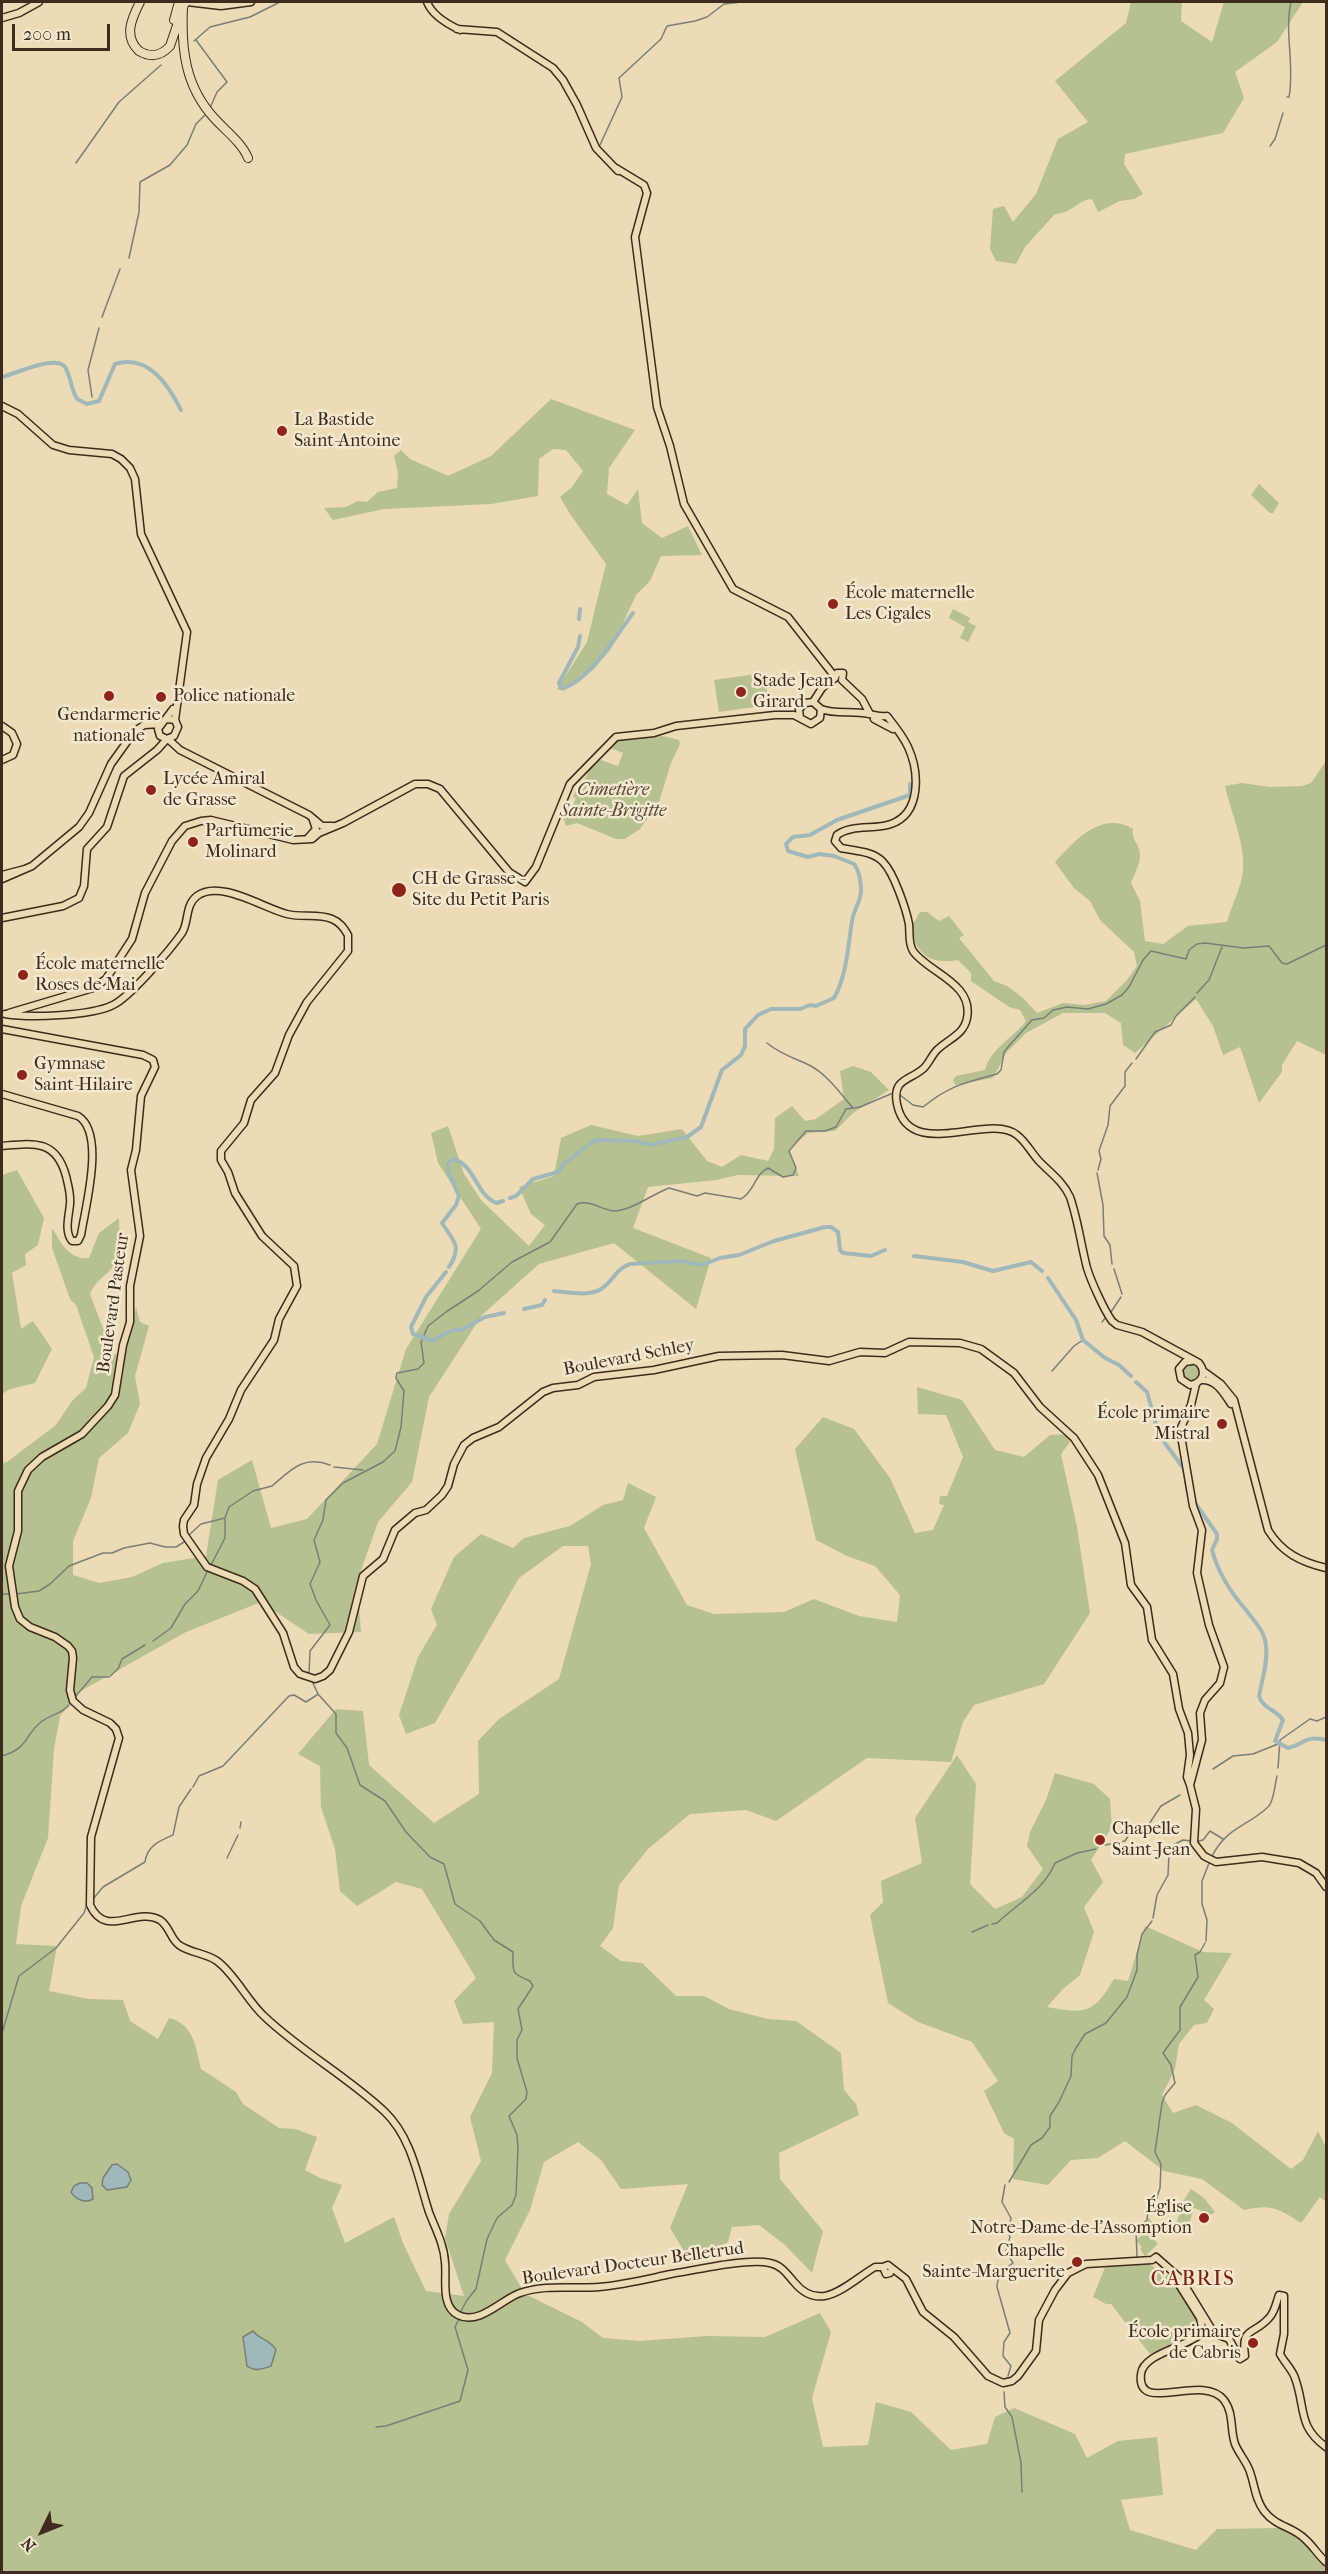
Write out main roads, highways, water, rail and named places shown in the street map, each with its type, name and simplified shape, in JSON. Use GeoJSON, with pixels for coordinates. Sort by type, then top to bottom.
{"type":"FeatureCollection","features":[{"type":"Feature","properties":{"kind":"highway"},"geometry":{"type":"LineString","coordinates":[[143,2],[135,18],[133,36],[140,48],[152,53],[160,51],[167,44],[183,3]]}},
{"type":"Feature","properties":{"kind":"highway"},"geometry":{"type":"LineString","coordinates":[[183,3],[181,41],[186,70],[194,89],[209,113],[248,158]]}},
{"type":"Feature","properties":{"kind":"highway"},"geometry":{"type":"LineString","coordinates":[[239,145],[250,145]]}},
{"type":"Feature","properties":{"kind":"main road"},"geometry":{"type":"LineString","coordinates":[[2,18],[20,13],[39,2]]}},
{"type":"Feature","properties":{"kind":"main road"},"geometry":{"type":"LineString","coordinates":[[183,3],[221,6],[251,2]]}},
{"type":"Feature","properties":{"kind":"main road"},"geometry":{"type":"LineString","coordinates":[[427,2],[435,13],[457,29],[490,30],[546,63],[558,74],[581,113],[596,148],[616,168],[641,187],[645,199],[635,237],[654,389],[659,416],[670,446],[686,509],[735,591],[768,605],[788,617],[834,676],[858,698],[870,714]]}},
{"type":"Feature","properties":{"kind":"main road"},"geometry":{"type":"LineString","coordinates":[[2,406],[15,411],[53,446],[69,450],[112,454],[122,459],[130,468],[135,479],[141,534],[186,632],[176,703],[175,720],[178,729],[165,736],[159,748],[124,776],[107,827],[87,849],[81,895],[72,902],[48,909],[2,918]]}},
{"type":"Feature","properties":{"kind":"main road"},"geometry":{"type":"LineString","coordinates":[[821,717],[818,694],[834,676]]}},
{"type":"Feature","properties":{"kind":"main road"},"geometry":{"type":"LineString","coordinates":[[854,712],[858,698]]}},
{"type":"Feature","properties":{"kind":"main road"},"geometry":{"type":"LineString","coordinates":[[2,878],[28,868],[79,827],[89,813],[111,764],[134,732],[140,727],[160,724],[167,719],[176,703]]}},
{"type":"Feature","properties":{"kind":"main road"},"geometry":{"type":"LineString","coordinates":[[3,1015],[19,1013],[93,988],[106,979],[132,939],[145,893],[172,841],[185,826],[201,820],[211,820],[305,841],[319,829],[338,826],[410,786],[428,784],[442,792],[508,872],[524,877],[536,867],[570,784],[613,738],[623,734],[654,733],[676,726],[786,714],[799,709],[805,703],[818,705],[830,711],[870,714],[881,719],[883,724],[889,723],[902,739],[911,764],[913,792],[900,818],[889,825],[844,831],[837,835],[836,844],[841,848],[872,854],[885,864],[907,918],[912,949],[958,990],[966,1002],[968,1012],[960,1032],[938,1049],[925,1067],[903,1080],[897,1090],[899,1109],[904,1119],[920,1131],[937,1134],[1005,1130],[1020,1137],[1036,1159],[1061,1183],[1070,1198],[1088,1273],[1112,1321],[1117,1326],[1137,1330],[1178,1350],[1198,1363],[1203,1371],[1228,1390],[1234,1400],[1268,1530],[1278,1545],[1290,1555],[1326,1568]]}},
{"type":"Feature","properties":{"kind":"main road"},"geometry":{"type":"LineString","coordinates":[[799,709],[800,717],[805,723],[811,724],[821,717],[841,713],[881,719]]}},
{"type":"Feature","properties":{"kind":"main road"},"geometry":{"type":"LineString","coordinates":[[786,714],[800,717]]}},
{"type":"Feature","properties":{"kind":"main road"},"geometry":{"type":"LineString","coordinates":[[167,719],[175,720]]}},
{"type":"Feature","properties":{"kind":"main road"},"geometry":{"type":"LineString","coordinates":[[160,724],[165,736]]}},
{"type":"Feature","properties":{"kind":"main road"},"geometry":{"type":"LineString","coordinates":[[149,725],[200,760],[309,815],[319,829]]}},
{"type":"Feature","properties":{"kind":"main road"},"geometry":{"type":"LineString","coordinates":[[2,726],[14,736],[17,747],[11,757],[2,760]]}},
{"type":"Feature","properties":{"kind":"main road"},"geometry":{"type":"LineString","coordinates":[[2,878],[18,869],[28,868]]}},
{"type":"Feature","properties":{"kind":"main road","name":"Boulevard Schley"},"geometry":{"type":"LineString","coordinates":[[19,1013],[90,1011],[103,1009],[119,1002],[131,992],[181,934],[194,899],[202,893],[229,892],[287,914],[325,916],[338,922],[345,929],[350,941],[348,951],[309,999],[297,1018],[275,1073],[251,1100],[244,1123],[223,1147],[220,1157],[235,1192],[262,1236],[294,1266],[297,1286],[279,1319],[274,1340],[241,1390],[229,1419],[206,1458],[197,1484],[194,1505],[184,1520],[183,1527],[184,1534],[207,1567],[243,1581],[255,1589],[283,1633],[294,1667],[300,1674],[308,1678],[323,1677],[330,1670],[347,1639],[363,1576],[383,1558],[395,1530],[415,1513],[426,1510],[442,1495],[448,1486],[459,1454],[468,1441],[499,1428],[543,1392],[553,1388],[567,1387],[594,1377],[654,1370],[709,1358],[791,1356],[829,1360],[860,1352],[885,1353],[909,1342],[971,1345],[1014,1373],[1040,1407],[1083,1448],[1103,1485],[1125,1543],[1131,1585],[1147,1606],[1152,1640],[1173,1674],[1179,1709],[1188,1733],[1190,1755],[1187,1777],[1196,1809],[1194,1840],[1196,1847],[1204,1856],[1220,1862],[1262,1857],[1295,1862],[1316,1873],[1326,1887]]}},
{"type":"Feature","properties":{"kind":"main road","name":"Boulevard Pasteur"},"geometry":{"type":"LineString","coordinates":[[2,1029],[143,1054],[150,1057],[154,1063],[154,1073],[141,1096],[136,1150],[131,1170],[140,1236],[130,1286],[131,1311],[115,1395],[82,1434],[34,1463],[21,1482],[17,1502],[18,1531],[9,1566],[17,1613],[25,1624],[62,1640],[68,1646],[73,1658],[70,1690],[73,1701],[83,1710],[110,1723],[119,1738],[92,1837],[89,1900],[93,1912]]}},
{"type":"Feature","properties":{"kind":"main road"},"geometry":{"type":"LineString","coordinates":[[2,1094],[78,1116],[86,1123],[91,1144],[91,1184],[81,1237],[78,1241],[74,1242],[70,1239],[67,1231],[69,1187],[58,1157],[40,1145],[2,1146]]}},
{"type":"Feature","properties":{"kind":"main road"},"geometry":{"type":"LineString","coordinates":[[1178,1350],[1182,1365],[1179,1376],[1187,1384],[1191,1401]]}},
{"type":"Feature","properties":{"kind":"main road"},"geometry":{"type":"LineString","coordinates":[[1182,1365],[1192,1360]]}},
{"type":"Feature","properties":{"kind":"main road"},"geometry":{"type":"LineString","coordinates":[[1190,1785],[1201,1745],[1202,1705],[1220,1683],[1224,1667],[1209,1625],[1197,1573],[1202,1530],[1193,1506],[1180,1430],[1203,1371]]}},
{"type":"Feature","properties":{"kind":"main road"},"geometry":{"type":"LineString","coordinates":[[1187,1384],[1212,1381],[1223,1391],[1237,1417]]}},
{"type":"Feature","properties":{"kind":"main road","name":"Boulevard Docteur Belletrud"},"geometry":{"type":"LineString","coordinates":[[93,1912],[99,1918],[113,1922],[144,1916],[163,1922],[177,1944],[217,1961],[266,2018],[391,2118],[401,2133],[416,2168],[443,2249],[447,2299],[452,2310],[458,2315],[476,2317],[528,2290],[612,2286],[690,2271],[760,2262],[776,2264],[786,2272],[802,2292],[816,2298],[824,2298],[874,2267],[883,2268],[886,2274],[890,2273],[891,2269],[906,2279],[923,2312],[954,2337],[988,2376],[1003,2383],[1012,2381],[1018,2376],[1035,2351],[1039,2320],[1055,2290],[1068,2273],[1086,2264],[1156,2262],[1175,2277],[1208,2329]]}},
{"type":"Feature","properties":{"kind":"main road"},"geometry":{"type":"LineString","coordinates":[[1326,2446],[1314,2437],[1306,2425],[1295,2379],[1280,2354],[1284,2334],[1284,2296],[1279,2295],[1270,2318],[1247,2335],[1243,2341],[1245,2355],[1243,2359],[1238,2357],[1229,2339],[1208,2329],[1196,2338],[1146,2362],[1141,2373],[1143,2385],[1150,2392],[1161,2395],[1204,2389],[1216,2393],[1224,2400],[1230,2412],[1235,2444],[1250,2472],[1263,2510],[1278,2524],[1305,2539],[1326,2562]]}},
{"type":"Feature","properties":{"kind":"water"},"geometry":{"type":"Polygon","coordinates":[[[117,2164],[128,2172],[131,2180],[127,2187],[107,2190],[102,2185],[103,2178],[112,2165],[117,2164]]]}},
{"type":"Feature","properties":{"kind":"water"},"geometry":{"type":"Polygon","coordinates":[[[87,2183],[92,2188],[93,2199],[84,2201],[73,2195],[71,2192],[74,2186],[87,2183]]]}},
{"type":"Feature","properties":{"kind":"water"},"geometry":{"type":"Polygon","coordinates":[[[253,2331],[276,2350],[271,2366],[256,2369],[247,2366],[243,2337],[253,2331]]]}},
{"type":"Feature","properties":{"kind":"waterway"},"geometry":{"type":"LineString","coordinates":[[194,41],[210,27],[250,17],[280,2]]}},
{"type":"Feature","properties":{"kind":"waterway"},"geometry":{"type":"LineString","coordinates":[[600,145],[622,97],[619,78],[661,39],[667,26],[695,21],[707,17],[724,4],[742,2]]}},
{"type":"Feature","properties":{"kind":"waterway"},"geometry":{"type":"LineString","coordinates":[[1287,97],[1289,97],[1291,85],[1289,25],[1291,2]]}},
{"type":"Feature","properties":{"kind":"waterway"},"geometry":{"type":"LineString","coordinates":[[196,40],[227,82],[217,92],[210,108]]}},
{"type":"Feature","properties":{"kind":"waterway"},"geometry":{"type":"LineString","coordinates":[[76,163],[119,102],[161,65]]}},
{"type":"Feature","properties":{"kind":"waterway"},"geometry":{"type":"LineString","coordinates":[[1270,146],[1275,139],[1283,113]]}},
{"type":"Feature","properties":{"kind":"waterway"},"geometry":{"type":"LineString","coordinates":[[129,258],[139,212],[140,182],[170,165],[187,145],[196,124],[206,114]]}},
{"type":"Feature","properties":{"kind":"waterway"},"geometry":{"type":"LineString","coordinates":[[102,317],[120,269]]}},
{"type":"Feature","properties":{"kind":"waterway"},"geometry":{"type":"LineString","coordinates":[[92,397],[88,370],[99,328]]}},
{"type":"Feature","properties":{"kind":"waterway"},"geometry":{"type":"LineString","coordinates":[[2,377],[35,366],[60,364],[67,371],[77,399],[87,404],[99,401],[115,364],[137,363],[156,373],[170,390],[181,410]]}},
{"type":"Feature","properties":{"kind":"waterway"},"geometry":{"type":"LineString","coordinates":[[579,619],[580,609]]}},
{"type":"Feature","properties":{"kind":"waterway"},"geometry":{"type":"LineString","coordinates":[[580,636],[578,647],[559,683],[561,688],[571,685],[591,668],[633,613]]}},
{"type":"Feature","properties":{"kind":"waterway"},"geometry":{"type":"LineString","coordinates":[[510,1198],[516,1196],[533,1179],[558,1172],[564,1164],[595,1140],[635,1141],[651,1145],[687,1137],[701,1127],[722,1070],[741,1055],[745,1046],[745,1029],[758,1015],[771,1009],[800,1009],[810,1005],[816,1006],[834,998],[844,970],[853,917],[861,894],[858,873],[854,864],[834,856],[819,854],[808,857],[788,851],[786,844],[793,837],[810,835],[837,820],[910,795],[910,784]]}},
{"type":"Feature","properties":{"kind":"waterway"},"geometry":{"type":"LineString","coordinates":[[900,1095],[913,1105],[923,1107],[950,1089],[997,1074],[1001,1070],[1004,1052],[1032,1020],[1044,1018],[1053,1010],[1067,1007],[1088,1009],[1106,1004],[1122,995],[1151,951],[1186,959],[1189,950],[1197,944],[1244,948],[1269,946],[1282,963],[1287,964],[1326,945]]}},
{"type":"Feature","properties":{"kind":"waterway"},"geometry":{"type":"LineString","coordinates":[[1197,993],[1209,980],[1222,947]]}},
{"type":"Feature","properties":{"kind":"waterway"},"geometry":{"type":"LineString","coordinates":[[1136,1059],[1155,1032],[1171,1025],[1176,1016],[1195,997]]}},
{"type":"Feature","properties":{"kind":"waterway"},"geometry":{"type":"LineString","coordinates":[[767,1043],[822,1073],[853,1108]]}},
{"type":"Feature","properties":{"kind":"waterway"},"geometry":{"type":"LineString","coordinates":[[1098,1170],[1101,1159],[1099,1151],[1108,1125],[1110,1106],[1125,1086],[1125,1072],[1132,1063]]}},
{"type":"Feature","properties":{"kind":"waterway"},"geometry":{"type":"LineString","coordinates":[[309,1674],[310,1651],[330,1625],[310,1584],[320,1562],[314,1540],[323,1520],[326,1500],[343,1483],[383,1462],[395,1451],[401,1427],[404,1391],[396,1378],[397,1373],[418,1369],[424,1363],[421,1342],[428,1326],[478,1291],[512,1262],[550,1242],[577,1204],[587,1203],[610,1210],[622,1210],[669,1188],[697,1196],[705,1193],[741,1199],[746,1196],[763,1171],[768,1168],[783,1177],[793,1175],[796,1168],[789,1151],[806,1131],[825,1131],[836,1127],[846,1109],[860,1107],[893,1093]]}},
{"type":"Feature","properties":{"kind":"waterway"},"geometry":{"type":"LineString","coordinates":[[449,1267],[456,1248],[442,1223],[456,1205],[459,1196],[448,1171],[448,1163],[453,1159],[460,1162],[490,1200],[497,1203],[503,1201]]}},
{"type":"Feature","properties":{"kind":"waterway"},"geometry":{"type":"LineString","coordinates":[[1097,1173],[1103,1205],[1104,1236],[1110,1245],[1112,1264]]}},
{"type":"Feature","properties":{"kind":"waterway"},"geometry":{"type":"LineString","coordinates":[[554,1291],[590,1293],[601,1289],[621,1269],[630,1264],[681,1261],[702,1265],[825,1227],[831,1227],[838,1232],[840,1250],[843,1253],[871,1256],[885,1250]]}},
{"type":"Feature","properties":{"kind":"waterway"},"geometry":{"type":"LineString","coordinates":[[914,1256],[963,1262],[993,1271],[1031,1262],[1042,1271]]}},
{"type":"Feature","properties":{"kind":"waterway"},"geometry":{"type":"LineString","coordinates":[[1114,1269],[1122,1294]]}},
{"type":"Feature","properties":{"kind":"waterway"},"geometry":{"type":"LineString","coordinates":[[446,1272],[426,1297],[411,1327],[413,1334],[433,1341],[485,1317],[504,1313]]}},
{"type":"Feature","properties":{"kind":"waterway"},"geometry":{"type":"LineString","coordinates":[[1048,1278],[1076,1320],[1083,1340],[1131,1376]]}},
{"type":"Feature","properties":{"kind":"waterway"},"geometry":{"type":"LineString","coordinates":[[1111,1312],[1121,1297]]}},
{"type":"Feature","properties":{"kind":"waterway"},"geometry":{"type":"LineString","coordinates":[[524,1309],[542,1305],[545,1300]]}},
{"type":"Feature","properties":{"kind":"waterway"},"geometry":{"type":"LineString","coordinates":[[1102,1322],[1106,1317]]}},
{"type":"Feature","properties":{"kind":"waterway"},"geometry":{"type":"LineString","coordinates":[[1052,1371],[1074,1346],[1083,1340]]}},
{"type":"Feature","properties":{"kind":"waterway"},"geometry":{"type":"LineString","coordinates":[[1136,1382],[1147,1392],[1159,1435],[1184,1469],[1188,1493]]}},
{"type":"Feature","properties":{"kind":"waterway"},"geometry":{"type":"LineString","coordinates":[[211,1565],[225,1538],[225,1518],[229,1507],[253,1491],[272,1486],[305,1463],[321,1462],[330,1465]]}},
{"type":"Feature","properties":{"kind":"waterway"},"geometry":{"type":"LineString","coordinates":[[334,1467],[363,1470]]}},
{"type":"Feature","properties":{"kind":"waterway"},"geometry":{"type":"LineString","coordinates":[[1193,1500],[1217,1534],[1212,1550],[1221,1574],[1264,1636],[1266,1658],[1259,1696],[1263,1703],[1283,1720],[1275,1741],[1288,1748],[1309,1739],[1326,1740]]}},
{"type":"Feature","properties":{"kind":"waterway"},"geometry":{"type":"LineString","coordinates":[[189,1535],[201,1524],[225,1518]]}},
{"type":"Feature","properties":{"kind":"waterway"},"geometry":{"type":"LineString","coordinates":[[16,1594],[39,1591],[69,1566],[103,1553],[112,1553],[150,1543],[176,1547],[184,1542]]}},
{"type":"Feature","properties":{"kind":"waterway"},"geometry":{"type":"LineString","coordinates":[[153,1641],[171,1628],[185,1604],[198,1591],[208,1570]]}},
{"type":"Feature","properties":{"kind":"waterway"},"geometry":{"type":"LineString","coordinates":[[3,1594],[11,1594]]}},
{"type":"Feature","properties":{"kind":"waterway"},"geometry":{"type":"LineString","coordinates":[[75,1697],[92,1677],[109,1677],[118,1669],[122,1659],[145,1645]]}},
{"type":"Feature","properties":{"kind":"waterway"},"geometry":{"type":"LineString","coordinates":[[312,1681],[318,1694],[336,1714],[336,1733],[347,1748],[360,1785],[385,1801],[406,1832],[430,1857],[444,1864],[455,1904],[480,1921],[494,1940],[513,1952],[514,1971],[530,1981],[533,1986],[518,2009],[522,2030],[517,2040],[517,2058],[527,2092],[526,2099],[509,2116],[517,2135],[516,2195],[512,2205],[497,2218],[487,2239],[476,2289],[461,2311]]}},
{"type":"Feature","properties":{"kind":"waterway"},"geometry":{"type":"LineString","coordinates":[[193,1787],[199,1776],[223,1766],[289,1696],[294,1695],[306,1702],[317,1695]]}},
{"type":"Feature","properties":{"kind":"waterway"},"geometry":{"type":"LineString","coordinates":[[2,1756],[21,1746],[35,1727],[69,1705]]}},
{"type":"Feature","properties":{"kind":"waterway"},"geometry":{"type":"LineString","coordinates":[[1278,1768],[1280,1740],[1310,1719],[1317,1721],[1326,1717]]}},
{"type":"Feature","properties":{"kind":"waterway"},"geometry":{"type":"LineString","coordinates":[[1213,1769],[1233,1756],[1253,1754],[1278,1744]]}},
{"type":"Feature","properties":{"kind":"waterway"},"geometry":{"type":"LineString","coordinates":[[1212,1856],[1225,1838],[1270,1805],[1277,1776]]}},
{"type":"Feature","properties":{"kind":"waterway"},"geometry":{"type":"LineString","coordinates":[[93,1899],[103,1887],[145,1862],[148,1852],[155,1845],[173,1835],[179,1807],[191,1789]]}},
{"type":"Feature","properties":{"kind":"waterway"},"geometry":{"type":"LineString","coordinates":[[1105,1845],[1125,1841],[1130,1833],[1149,1824],[1161,1806],[1180,1795]]}},
{"type":"Feature","properties":{"kind":"waterway"},"geometry":{"type":"LineString","coordinates":[[240,1828],[241,1822]]}},
{"type":"Feature","properties":{"kind":"waterway"},"geometry":{"type":"LineString","coordinates":[[1195,1842],[1203,1840],[1210,1831],[1223,1839]]}},
{"type":"Feature","properties":{"kind":"waterway"},"geometry":{"type":"LineString","coordinates":[[227,1858],[238,1835]]}},
{"type":"Feature","properties":{"kind":"waterway"},"geometry":{"type":"LineString","coordinates":[[1153,1918],[1157,1895],[1168,1875],[1169,1854],[1175,1844],[1183,1840],[1192,1841]]}},
{"type":"Feature","properties":{"kind":"waterway"},"geometry":{"type":"LineString","coordinates":[[992,1924],[997,1923],[1037,1889],[1055,1863],[1077,1853],[1096,1849]]}},
{"type":"Feature","properties":{"kind":"waterway"},"geometry":{"type":"LineString","coordinates":[[1206,1941],[1207,1920],[1202,1904],[1202,1881],[1209,1863]]}},
{"type":"Feature","properties":{"kind":"waterway"},"geometry":{"type":"LineString","coordinates":[[2,2033],[19,1976],[56,1948],[84,1913],[87,1904]]}},
{"type":"Feature","properties":{"kind":"waterway"},"geometry":{"type":"LineString","coordinates":[[1009,2182],[1031,2145],[1042,2138],[1050,2127],[1050,2116],[1071,2076],[1072,2056],[1076,2048],[1085,2034],[1106,2023],[1127,1997],[1137,1970],[1137,1955],[1142,1934],[1152,1921]]}},
{"type":"Feature","properties":{"kind":"waterway"},"geometry":{"type":"LineString","coordinates":[[972,1932],[988,1925]]}},
{"type":"Feature","properties":{"kind":"waterway"},"geometry":{"type":"LineString","coordinates":[[1137,2257],[1136,2230],[1147,2220],[1148,2210],[1155,2203],[1160,2188],[1161,2164],[1155,2152],[1162,2103],[1165,2095],[1175,2083],[1171,2065],[1163,2053],[1180,2030],[1180,2007],[1198,1977],[1195,1955],[1200,1952],[1205,1943]]}},
{"type":"Feature","properties":{"kind":"waterway"},"geometry":{"type":"LineString","coordinates":[[1005,2185],[1002,2202],[1011,2218],[1008,2232],[1010,2237],[1006,2251],[1013,2263],[1002,2273],[997,2287],[1010,2333],[1004,2342],[1003,2356],[1011,2366],[1008,2376]]}},
{"type":"Feature","properties":{"kind":"waterway"},"geometry":{"type":"LineString","coordinates":[[376,2427],[386,2426],[460,2401],[468,2370],[455,2327],[459,2319]]}},
{"type":"Feature","properties":{"kind":"waterway"},"geometry":{"type":"LineString","coordinates":[[1004,2392],[1005,2407],[1012,2417],[1021,2463],[1022,2492]]}},
{"type":"Feature","properties":{"kind":"place","name":"La Bastide Saint-Antoine"},"geometry":{"type":"Point","coordinates":[282,431]}},
{"type":"Feature","properties":{"kind":"place","name":"École maternelle Les Cigales"},"geometry":{"type":"Point","coordinates":[833,604]}},
{"type":"Feature","properties":{"kind":"place","name":"Stade Jean Girard"},"geometry":{"type":"Point","coordinates":[741,692]}},
{"type":"Feature","properties":{"kind":"place","name":"Gendarmerie nationale"},"geometry":{"type":"Point","coordinates":[109,696]}},
{"type":"Feature","properties":{"kind":"place","name":"Police nationale"},"geometry":{"type":"Point","coordinates":[161,697]}},
{"type":"Feature","properties":{"kind":"place","name":"Lycée Amiral de Grasse"},"geometry":{"type":"Point","coordinates":[151,790]}},
{"type":"Feature","properties":{"kind":"place","name":"Parfumerie Molinard"},"geometry":{"type":"Point","coordinates":[193,842]}},
{"type":"Feature","properties":{"kind":"place","name":"CH de Grasse - Site du Petit Paris"},"geometry":{"type":"Point","coordinates":[399,890]}},
{"type":"Feature","properties":{"kind":"place","name":"École maternelle Roses de Mai"},"geometry":{"type":"Point","coordinates":[23,975]}},
{"type":"Feature","properties":{"kind":"place","name":"Gymnase Saint-Hilaire"},"geometry":{"type":"Point","coordinates":[22,1075]}},
{"type":"Feature","properties":{"kind":"place","name":"École primaire Mistral"},"geometry":{"type":"Point","coordinates":[1222,1424]}},
{"type":"Feature","properties":{"kind":"place","name":"Chapelle Saint-Jean"},"geometry":{"type":"Point","coordinates":[1100,1840]}},
{"type":"Feature","properties":{"kind":"place","name":"Église Notre-Dame-de-l'Assomption"},"geometry":{"type":"Point","coordinates":[1204,2218]}},
{"type":"Feature","properties":{"kind":"place","name":"Chapelle Sainte-Marguerite"},"geometry":{"type":"Point","coordinates":[1077,2262]}},
{"type":"Feature","properties":{"kind":"place","name":"École primaire de Cabris"},"geometry":{"type":"Point","coordinates":[1253,2343]}},
{"type":"Feature","properties":{"kind":"district","name":"CABRIS"},"geometry":{"type":"Point","coordinates":[1193,2280]}},
{"type":"Feature","properties":{"kind":"park label","name":"Cimetière Sainte-Brigitte"},"geometry":{"type":"Point","coordinates":[613,801]}}]}
